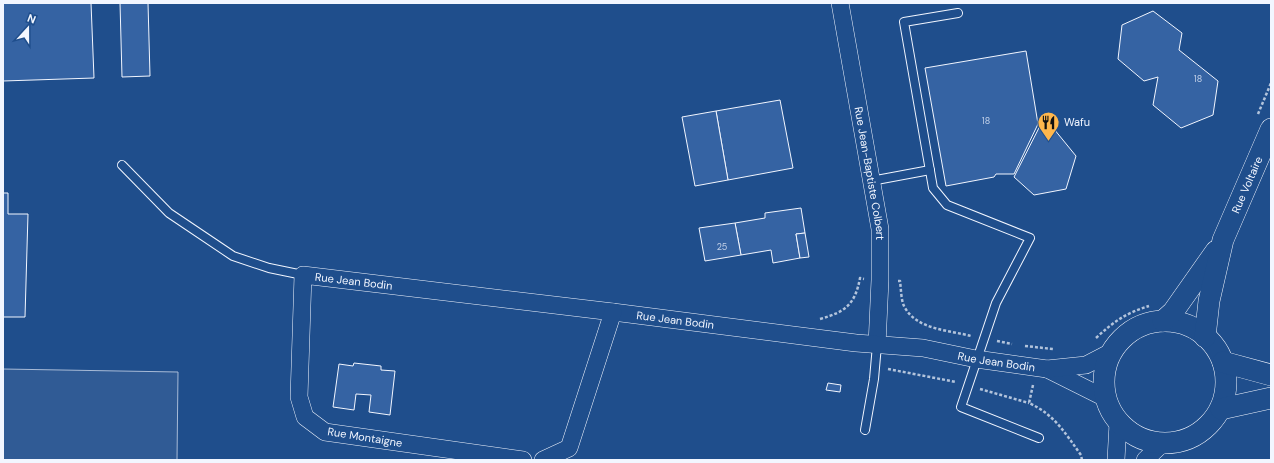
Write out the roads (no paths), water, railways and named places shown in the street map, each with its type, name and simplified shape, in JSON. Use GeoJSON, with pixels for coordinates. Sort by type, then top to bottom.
{"type":"FeatureCollection","features":[{"type":"Feature","properties":{"kind":"street","name":"Rue Jean-Baptiste Colbert"},"geometry":{"type":"LineString","coordinates":[[840,3],[880,229],[880,280],[877,345]]}},
{"type":"Feature","properties":{"kind":"street","name":"Rue Voltaire"},"geometry":{"type":"LineString","coordinates":[[1205,337],[1208,301],[1223,240],[1263,125]]}},
{"type":"Feature","properties":{"kind":"street","name":"Rue Voltaire"},"geometry":{"type":"LineString","coordinates":[[1157,313],[1173,312],[1223,240]]}},
{"type":"Feature","properties":{"kind":"street","name":"Rue Jean Bodin"},"geometry":{"type":"LineString","coordinates":[[303,275],[877,345],[923,348],[976,359],[1047,370],[1086,365],[1111,352]]}},
{"type":"Feature","properties":{"kind":"street","name":"Rue Montaigne"},"geometry":{"type":"LineString","coordinates":[[303,275],[299,397],[305,417],[325,432],[523,460]]}},
{"type":"Feature","properties":{"kind":"street"},"geometry":{"type":"LineString","coordinates":[[543,460],[569,448],[613,312]]}},
{"type":"Feature","properties":{"kind":"street"},"geometry":{"type":"LineString","coordinates":[[1157,313],[1195,328],[1205,337],[1216,348],[1223,362],[1225,367],[1226,389],[1221,409],[1206,428],[1188,440],[1162,444],[1141,439],[1118,423],[1105,398],[1103,376],[1105,365],[1114,346],[1130,331],[1152,321],[1157,313]]}},
{"type":"Feature","properties":{"kind":"street"},"geometry":{"type":"LineString","coordinates":[[1223,362],[1271,375]]}},
{"type":"Feature","properties":{"kind":"street","name":"Rue Jean Bodin"},"geometry":{"type":"LineString","coordinates":[[1047,370],[1105,398]]}},
{"type":"Feature","properties":{"kind":"street"},"geometry":{"type":"LineString","coordinates":[[1221,409],[1271,398]]}},
{"type":"Feature","properties":{"kind":"street"},"geometry":{"type":"LineString","coordinates":[[1116,460],[1118,423]]}},
{"type":"Feature","properties":{"kind":"street"},"geometry":{"type":"LineString","coordinates":[[1145,460],[1162,444]]}},
{"type":"Feature","properties":{"kind":"lane"},"geometry":{"type":"LineString","coordinates":[[958,13],[904,22],[933,188],[948,205],[1030,238],[996,303],[961,407],[1039,438]]}},
{"type":"Feature","properties":{"kind":"lane"},"geometry":{"type":"LineString","coordinates":[[122,165],[169,213],[233,256],[269,268],[303,275]]}},
{"type":"Feature","properties":{"kind":"lane"},"geometry":{"type":"LineString","coordinates":[[871,181],[930,170]]}},
{"type":"Feature","properties":{"kind":"lane"},"geometry":{"type":"LineString","coordinates":[[866,430],[877,345]]}},
{"type":"Feature","properties":{"kind":"place","name":"Wafu"},"geometry":{"type":"Point","coordinates":[1048,142]}}]}
